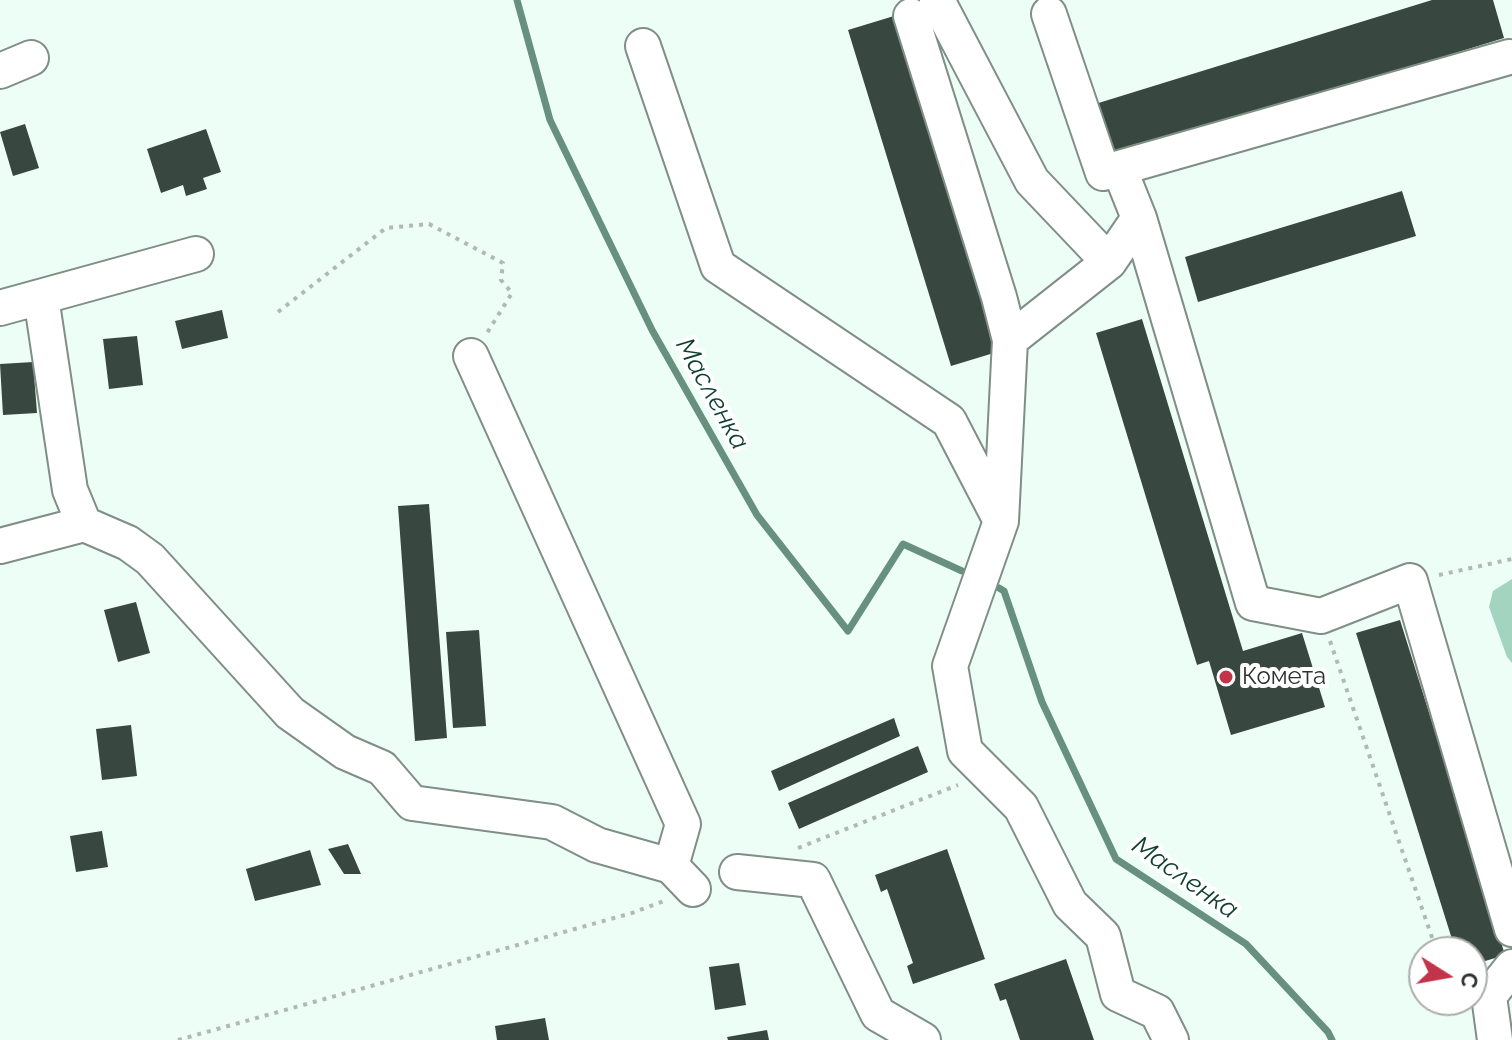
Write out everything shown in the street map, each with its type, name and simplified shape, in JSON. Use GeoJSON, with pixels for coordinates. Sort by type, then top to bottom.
{"type":"FeatureCollection","features":[{"type":"Feature","properties":{"kind":"lane"},"geometry":{"type":"LineString","coordinates":[[924,8],[1032,181],[1109,262]]}},
{"type":"Feature","properties":{"kind":"lane"},"geometry":{"type":"LineString","coordinates":[[924,8],[1010,340],[1001,521],[950,666],[965,751],[1021,807],[1070,904],[1103,936],[1118,994],[1157,1012],[1171,1040]]}},
{"type":"Feature","properties":{"kind":"lane"},"geometry":{"type":"LineString","coordinates":[[1049,14],[1103,173],[1509,57]]}},
{"type":"Feature","properties":{"kind":"lane"},"geometry":{"type":"LineString","coordinates":[[643,46],[718,266],[949,421],[1001,521]]}},
{"type":"Feature","properties":{"kind":"lane"},"geometry":{"type":"LineString","coordinates":[[0,71],[31,58]]}},
{"type":"Feature","properties":{"kind":"lane"},"geometry":{"type":"LineString","coordinates":[[1119,168],[1139,218],[1253,603],[1321,616],[1410,581],[1512,929]]}},
{"type":"Feature","properties":{"kind":"lane"},"geometry":{"type":"LineString","coordinates":[[1010,340],[1109,262],[1139,218]]}},
{"type":"Feature","properties":{"kind":"lane"},"geometry":{"type":"LineString","coordinates":[[0,308],[196,254]]}},
{"type":"Feature","properties":{"kind":"lane"},"geometry":{"type":"LineString","coordinates":[[41,297],[70,490],[84,524]]}},
{"type":"Feature","properties":{"kind":"lane"},"geometry":{"type":"LineString","coordinates":[[0,546],[84,524],[128,543],[150,559],[290,713],[345,752],[382,768],[412,803],[552,822],[597,845],[682,878],[683,824],[471,356]]}},
{"type":"Feature","properties":{"kind":"lane"},"geometry":{"type":"LineString","coordinates":[[737,872],[813,880],[878,1014],[923,1040]]}},
{"type":"Feature","properties":{"kind":"lane"},"geometry":{"type":"LineString","coordinates":[[1495,1040],[1489,996],[1512,967]]}},
{"type":"Feature","properties":{"kind":"path"},"geometry":{"type":"LineString","coordinates":[[278,312],[386,228],[429,224],[503,263],[501,280],[512,293],[471,356]]}},
{"type":"Feature","properties":{"kind":"path"},"geometry":{"type":"LineString","coordinates":[[1410,581],[1512,559]]}},
{"type":"Feature","properties":{"kind":"path"},"geometry":{"type":"LineString","coordinates":[[1321,616],[1431,936]]}},
{"type":"Feature","properties":{"kind":"path"},"geometry":{"type":"LineString","coordinates":[[796,849],[988,773]]}},
{"type":"Feature","properties":{"kind":"path"},"geometry":{"type":"LineString","coordinates":[[178,1040],[632,913],[682,878]]}},
{"type":"Feature","properties":{"kind":"green space"},"geometry":{"type":"Polygon","coordinates":[[[1512,579],[1512,663],[1489,607],[1493,591],[1512,579]]]}},
{"type":"Feature","properties":{"kind":"building"},"geometry":{"type":"Polygon","coordinates":[[[1432,0],[1493,0],[1504,38],[1109,160],[1092,105],[1432,0]]]}},
{"type":"Feature","properties":{"kind":"building"},"geometry":{"type":"Polygon","coordinates":[[[894,16],[997,352],[951,366],[848,30],[894,16]]]}},
{"type":"Feature","properties":{"kind":"building"},"geometry":{"type":"Polygon","coordinates":[[[25,124],[39,168],[13,176],[0,132],[25,124]]]}},
{"type":"Feature","properties":{"kind":"building"},"geometry":{"type":"Polygon","coordinates":[[[206,129],[221,172],[203,178],[207,189],[186,196],[183,185],[161,193],[147,149],[206,129]]]}},
{"type":"Feature","properties":{"kind":"building"},"geometry":{"type":"Polygon","coordinates":[[[1402,191],[1416,236],[1198,302],[1185,257],[1402,191]]]}},
{"type":"Feature","properties":{"kind":"building"},"geometry":{"type":"Polygon","coordinates":[[[222,310],[228,338],[182,349],[175,321],[222,310]]]}},
{"type":"Feature","properties":{"kind":"building"},"geometry":{"type":"Polygon","coordinates":[[[1142,319],[1243,651],[1302,633],[1325,707],[1231,735],[1209,661],[1197,665],[1096,333],[1142,319]]]}},
{"type":"Feature","properties":{"kind":"building"},"geometry":{"type":"Polygon","coordinates":[[[137,336],[143,385],[109,389],[103,339],[137,336]]]}},
{"type":"Feature","properties":{"kind":"building"},"geometry":{"type":"Polygon","coordinates":[[[33,362],[37,413],[3,415],[0,364],[33,362]]]}},
{"type":"Feature","properties":{"kind":"building"},"geometry":{"type":"Polygon","coordinates":[[[429,504],[447,738],[415,741],[398,506],[429,504]]]}},
{"type":"Feature","properties":{"kind":"building"},"geometry":{"type":"Polygon","coordinates":[[[136,602],[150,653],[118,662],[104,610],[136,602]]]}},
{"type":"Feature","properties":{"kind":"building"},"geometry":{"type":"Polygon","coordinates":[[[1400,620],[1505,955],[1488,960],[1488,936],[1451,936],[1356,633],[1400,620]]]}},
{"type":"Feature","properties":{"kind":"building"},"geometry":{"type":"Polygon","coordinates":[[[479,630],[486,726],[453,728],[446,632],[479,630]]]}},
{"type":"Feature","properties":{"kind":"building"},"geometry":{"type":"Polygon","coordinates":[[[894,718],[900,736],[779,791],[771,771],[894,718]]]}},
{"type":"Feature","properties":{"kind":"building"},"geometry":{"type":"Polygon","coordinates":[[[131,725],[137,776],[102,780],[96,729],[131,725]]]}},
{"type":"Feature","properties":{"kind":"building"},"geometry":{"type":"Polygon","coordinates":[[[918,746],[928,772],[799,829],[788,803],[918,746]]]}},
{"type":"Feature","properties":{"kind":"building"},"geometry":{"type":"Polygon","coordinates":[[[102,831],[108,867],[76,872],[70,836],[102,831]]]}},
{"type":"Feature","properties":{"kind":"building"},"geometry":{"type":"Polygon","coordinates":[[[348,844],[361,874],[344,874],[328,849],[348,844]]]}},
{"type":"Feature","properties":{"kind":"building"},"geometry":{"type":"Polygon","coordinates":[[[947,849],[985,959],[913,984],[907,966],[913,963],[887,889],[881,892],[875,875],[947,849]]]}},
{"type":"Feature","properties":{"kind":"building"},"geometry":{"type":"Polygon","coordinates":[[[310,850],[321,885],[255,901],[246,869],[310,850]]]}},
{"type":"Feature","properties":{"kind":"building"},"geometry":{"type":"Polygon","coordinates":[[[1066,959],[1094,1040],[1020,1040],[1006,999],[1000,1001],[994,984],[1066,959]]]}},
{"type":"Feature","properties":{"kind":"building"},"geometry":{"type":"Polygon","coordinates":[[[739,963],[746,1005],[715,1010],[709,967],[739,963]]]}},
{"type":"Feature","properties":{"kind":"building"},"geometry":{"type":"Polygon","coordinates":[[[545,1018],[549,1040],[497,1040],[495,1026],[545,1018]]]}},
{"type":"Feature","properties":{"kind":"building"},"geometry":{"type":"Polygon","coordinates":[[[767,1030],[769,1040],[728,1040],[727,1037],[767,1030]]]}},
{"type":"Feature","properties":{"kind":"waterway","name":"Масленка"},"geometry":{"type":"LineString","coordinates":[[517,0],[550,120],[652,330],[757,515],[848,631],[903,544],[962,571]]}},
{"type":"Feature","properties":{"kind":"waterway","name":"Масленка"},"geometry":{"type":"LineString","coordinates":[[999,588],[1004,591],[1042,702],[1116,859],[1246,944],[1332,1040]]}},
{"type":"Feature","properties":{"kind":"place","name":"Комета"},"geometry":{"type":"Point","coordinates":[1226,677]}}]}
